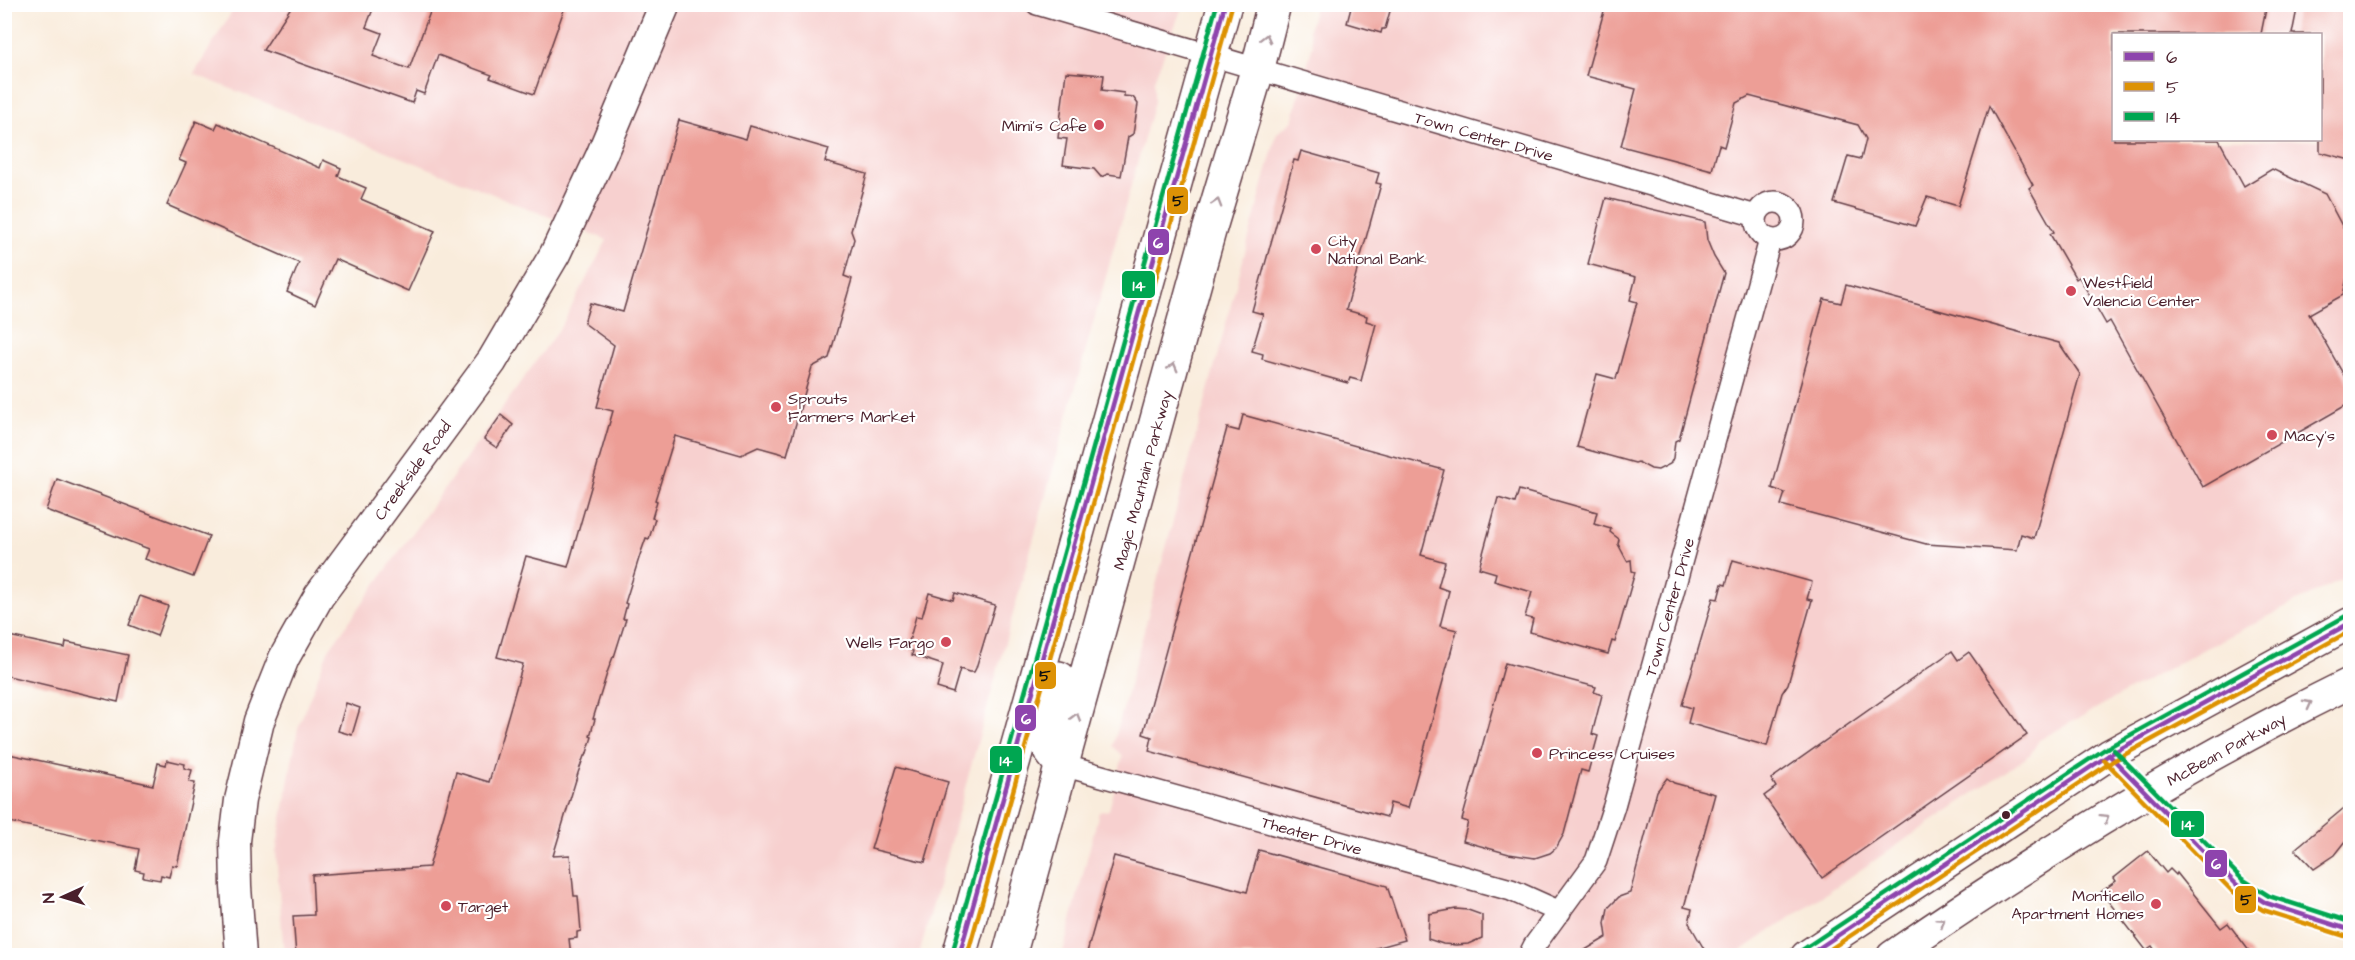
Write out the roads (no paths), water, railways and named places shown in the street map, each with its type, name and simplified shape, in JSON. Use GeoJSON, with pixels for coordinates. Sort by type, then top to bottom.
{"type":"FeatureCollection","features":[{"type":"Feature","properties":{"kind":"main road","name":"Creekside Road"},"geometry":{"type":"LineString","coordinates":[[241,956],[235,841],[240,800],[248,759],[259,721],[284,658],[320,596],[492,361],[555,254],[601,156],[665,4]]}},
{"type":"Feature","properties":{"kind":"main road"},"geometry":{"type":"LineString","coordinates":[[959,956],[1162,222],[1225,4]]}},
{"type":"Feature","properties":{"kind":"main road","name":"Magic Mountain Parkway"},"geometry":{"type":"LineString","coordinates":[[1009,956],[1274,4]]}},
{"type":"Feature","properties":{"kind":"main road"},"geometry":{"type":"LineString","coordinates":[[1062,765],[1050,751],[1047,741],[1048,721],[1079,600],[1070,560]]}},
{"type":"Feature","properties":{"kind":"main road"},"geometry":{"type":"LineString","coordinates":[[1806,956],[2109,755],[2350,623]]}},
{"type":"Feature","properties":{"kind":"main road","name":"McBean Parkway"},"geometry":{"type":"LineString","coordinates":[[1892,956],[1965,905],[2114,812],[2350,683]]}},
{"type":"Feature","properties":{"kind":"main road"},"geometry":{"type":"LineString","coordinates":[[1004,956],[1005,920],[1034,775],[1031,765],[1016,752]]}},
{"type":"Feature","properties":{"kind":"street","name":"Town Center Drive"},"geometry":{"type":"LineString","coordinates":[[1037,4],[1257,71],[1756,216]]}},
{"type":"Feature","properties":{"kind":"street"},"geometry":{"type":"LineString","coordinates":[[1780,202],[1792,212],[1794,227],[1784,239],[1770,240],[1762,237],[1758,231],[1756,216],[1766,204],[1780,202]]}},
{"type":"Feature","properties":{"kind":"street","name":"Town Center Drive"},"geometry":{"type":"LineString","coordinates":[[1529,956],[1596,861],[1614,806],[1770,240]]}},
{"type":"Feature","properties":{"kind":"street","name":"Theater Drive"},"geometry":{"type":"LineString","coordinates":[[1062,765],[1511,890],[1560,912]]}},
{"type":"Feature","properties":{"kind":"place","name":"Mimi's Cafe"},"geometry":{"type":"Point","coordinates":[1099,125]}},
{"type":"Feature","properties":{"kind":"place","name":"City National Bank"},"geometry":{"type":"Point","coordinates":[1316,249]}},
{"type":"Feature","properties":{"kind":"place","name":"Westfield Valencia Center"},"geometry":{"type":"Point","coordinates":[2071,291]}},
{"type":"Feature","properties":{"kind":"place","name":"Sprouts Farmers Market"},"geometry":{"type":"Point","coordinates":[776,407]}},
{"type":"Feature","properties":{"kind":"place","name":"Macy's"},"geometry":{"type":"Point","coordinates":[2272,435]}},
{"type":"Feature","properties":{"kind":"place","name":"Wells Fargo"},"geometry":{"type":"Point","coordinates":[946,642]}},
{"type":"Feature","properties":{"kind":"place","name":"Princess Cruises"},"geometry":{"type":"Point","coordinates":[1537,753]}},
{"type":"Feature","properties":{"kind":"place","name":"Monticello Apartment Homes"},"geometry":{"type":"Point","coordinates":[2156,904]}},
{"type":"Feature","properties":{"kind":"place","name":"Target"},"geometry":{"type":"Point","coordinates":[446,906]}}]}
